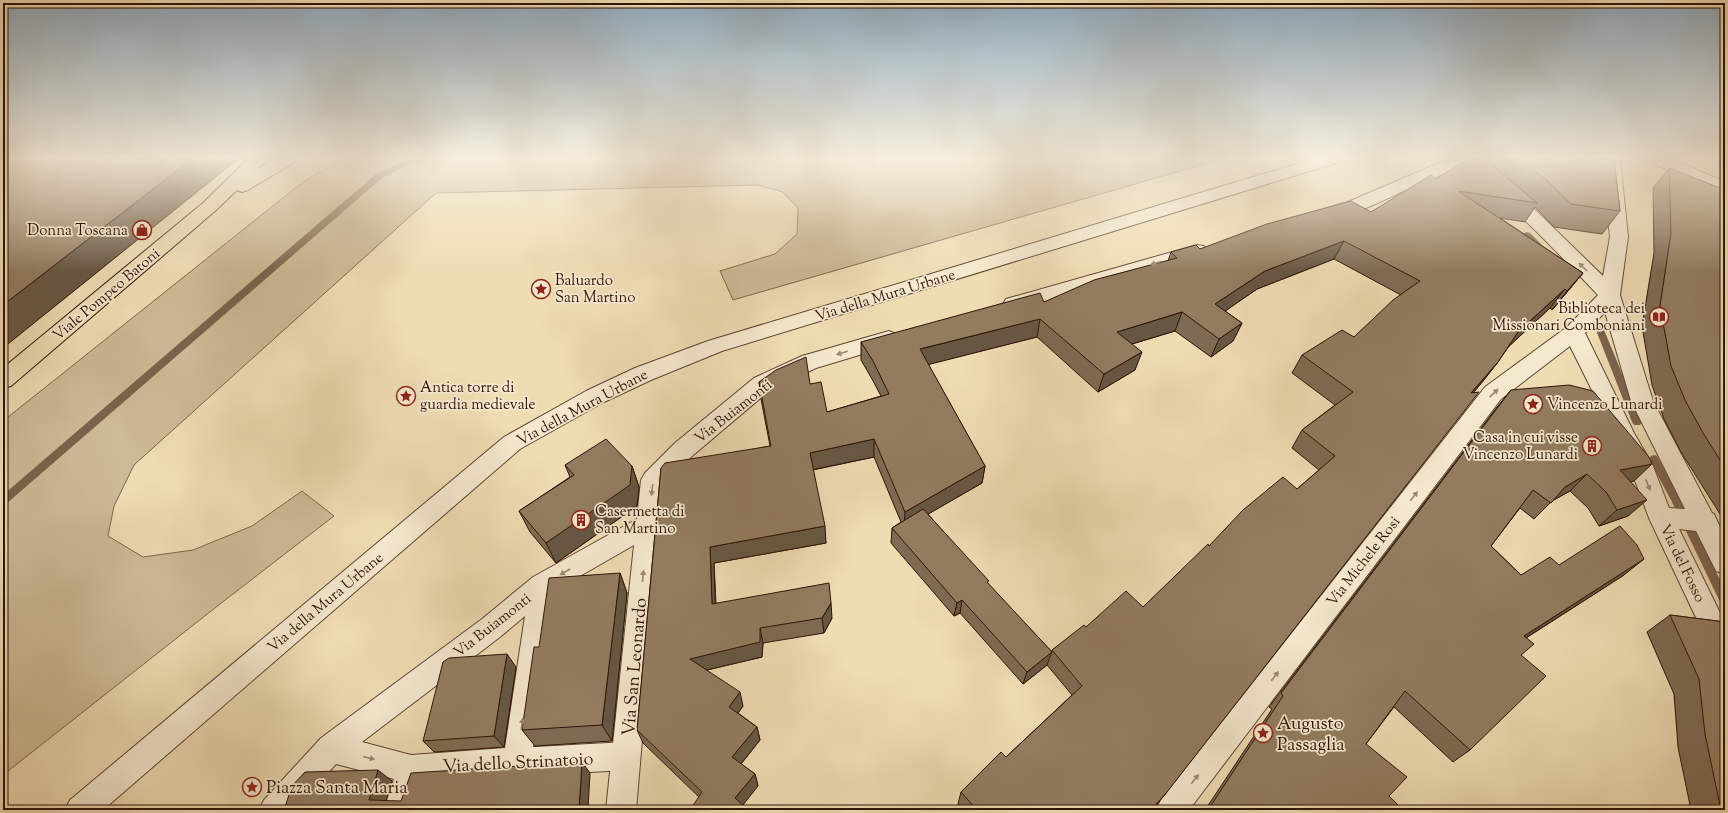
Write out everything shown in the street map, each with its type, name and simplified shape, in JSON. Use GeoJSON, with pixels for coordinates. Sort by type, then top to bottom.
{"type":"FeatureCollection","features":[{"type":"Feature","properties":{"kind":"main road","name":"Viale Pompeo Batoni"},"geometry":{"type":"LineString","coordinates":[[3,380],[219,197]]}},
{"type":"Feature","properties":{"kind":"main road","name":"Viale Pompeo Batoni"},"geometry":{"type":"LineString","coordinates":[[209,207],[225,197]]}},
{"type":"Feature","properties":{"kind":"street","name":"Via della Mura Urbane"},"geometry":{"type":"LineString","coordinates":[[80,810],[512,443],[594,397],[643,374],[715,346],[1203,197]]}},
{"type":"Feature","properties":{"kind":"street"},"geometry":{"type":"LineString","coordinates":[[1308,219],[1354,206],[1375,197]]}},
{"type":"Feature","properties":{"kind":"street"},"geometry":{"type":"LineString","coordinates":[[1510,197],[1522,207],[1610,295]]}},
{"type":"Feature","properties":{"kind":"street"},"geometry":{"type":"LineString","coordinates":[[1615,197],[1619,237],[1610,295],[1642,401],[1725,563]]}},
{"type":"Feature","properties":{"kind":"street"},"geometry":{"type":"LineString","coordinates":[[996,309],[1217,245]]}},
{"type":"Feature","properties":{"kind":"street","name":"Via Michele Rosi"},"geometry":{"type":"LineString","coordinates":[[1171,810],[1493,393],[1574,332],[1610,295]]}},
{"type":"Feature","properties":{"kind":"street","name":"Via del Fosso"},"geometry":{"type":"LineString","coordinates":[[1574,332],[1624,437],[1641,466],[1661,518],[1725,651]]}},
{"type":"Feature","properties":{"kind":"street","name":"Via Buiamonti"},"geometry":{"type":"LineString","coordinates":[[277,807],[331,748],[490,628],[542,585],[648,525],[653,480],[683,450],[762,384],[809,362],[905,335]]}},
{"type":"Feature","properties":{"kind":"street"},"geometry":{"type":"LineString","coordinates":[[1624,437],[1662,440]]}},
{"type":"Feature","properties":{"kind":"street","name":"Via del Fosso"},"geometry":{"type":"LineString","coordinates":[[1661,518],[1704,521]]}},
{"type":"Feature","properties":{"kind":"street","name":"Via San Leonardo"},"geometry":{"type":"LineString","coordinates":[[621,810],[648,525]]}},
{"type":"Feature","properties":{"kind":"street"},"geometry":{"type":"LineString","coordinates":[[517,762],[542,585]]}},
{"type":"Feature","properties":{"kind":"street","name":"Via dello Strinatoio"},"geometry":{"type":"LineString","coordinates":[[331,748],[411,768],[626,756]]}},
{"type":"Feature","properties":{"kind":"street"},"geometry":{"type":"LineString","coordinates":[[399,810],[411,768]]}},
{"type":"Feature","properties":{"kind":"shaded area"},"geometry":{"type":"Polygon","coordinates":[[[284,197],[432,197],[134,465],[114,506],[108,536],[143,557],[193,550],[252,526],[302,491],[334,516],[3,775],[3,421],[284,197]]]}},
{"type":"Feature","properties":{"kind":"shaded area"},"geometry":{"type":"Polygon","coordinates":[[[788,197],[1090,197],[733,300],[720,271],[775,254],[797,234],[798,208],[788,197]]]}},
{"type":"Feature","properties":{"kind":"building"},"geometry":{"type":"Polygon","coordinates":[[[3,197],[143,197],[3,305],[3,197]]]}},
{"type":"Feature","properties":{"kind":"building"},"geometry":{"type":"Polygon","coordinates":[[[1395,197],[1467,197],[1583,273],[1567,291],[1565,289],[1518,332],[1498,362],[1471,393],[1479,392],[1167,792],[1151,810],[977,810],[961,792],[1001,752],[1006,757],[1082,686],[1052,650],[1084,625],[1086,627],[1126,591],[1143,607],[1208,544],[1209,546],[1243,510],[1283,477],[1297,489],[1335,456],[1302,430],[1353,392],[1302,355],[1342,330],[1354,337],[1393,300],[1420,281],[1344,241],[1265,271],[1215,304],[1242,323],[1219,339],[1182,312],[1117,332],[1142,352],[1104,374],[1040,319],[920,349],[985,466],[905,512],[874,439],[810,453],[825,526],[710,547],[712,604],[829,583],[831,603],[822,618],[760,628],[760,642],[690,659],[740,692],[729,707],[757,727],[732,757],[755,774],[735,798],[748,810],[690,810],[702,792],[637,730],[661,468],[665,463],[771,446],[759,382],[776,370],[806,357],[810,384],[821,382],[827,412],[889,394],[873,361],[861,342],[1040,293],[1044,302],[1094,280],[1177,258],[1171,252],[1196,245],[1200,249],[1267,224],[1351,201],[1371,212],[1395,197]]]}},
{"type":"Feature","properties":{"kind":"building"},"geometry":{"type":"Polygon","coordinates":[[[1497,197],[1530,197],[1537,203],[1497,197]]]}},
{"type":"Feature","properties":{"kind":"building"},"geometry":{"type":"Polygon","coordinates":[[[1564,197],[1618,197],[1620,211],[1571,204],[1564,197]]]}},
{"type":"Feature","properties":{"kind":"building"},"geometry":{"type":"Polygon","coordinates":[[[1670,197],[1725,197],[1725,468],[1703,433],[1685,400],[1671,366],[1660,306],[1671,233],[1670,197]]]}},
{"type":"Feature","properties":{"kind":"building"},"geometry":{"type":"Polygon","coordinates":[[[1569,385],[1593,391],[1649,457],[1652,464],[1620,470],[1647,500],[1617,510],[1606,492],[1587,474],[1565,487],[1551,503],[1533,490],[1491,546],[1521,575],[1550,557],[1559,565],[1620,526],[1637,545],[1644,559],[1524,636],[1534,644],[1521,655],[1546,676],[1470,750],[1405,691],[1366,744],[1407,777],[1389,796],[1403,810],[1208,810],[1283,696],[1281,693],[1511,390],[1569,385]]]}},
{"type":"Feature","properties":{"kind":"building"},"geometry":{"type":"Polygon","coordinates":[[[606,439],[632,466],[630,485],[546,543],[519,511],[574,475],[565,465],[606,439]]]}},
{"type":"Feature","properties":{"kind":"building"},"geometry":{"type":"Polygon","coordinates":[[[923,509],[989,581],[987,582],[1052,652],[1027,672],[962,600],[957,603],[892,528],[923,509]]]}},
{"type":"Feature","properties":{"kind":"building"},"geometry":{"type":"Polygon","coordinates":[[[620,573],[602,725],[522,730],[534,647],[539,647],[549,578],[620,573]]]}},
{"type":"Feature","properties":{"kind":"building"},"geometry":{"type":"Polygon","coordinates":[[[1670,615],[1725,622],[1725,810],[1721,810],[1705,734],[1699,679],[1670,615]]]}},
{"type":"Feature","properties":{"kind":"building"},"geometry":{"type":"Polygon","coordinates":[[[507,654],[494,736],[423,741],[443,662],[449,658],[507,654]]]}},
{"type":"Feature","properties":{"kind":"building"},"geometry":{"type":"Polygon","coordinates":[[[582,762],[579,810],[284,810],[292,786],[305,772],[378,770],[369,800],[401,801],[411,773],[582,762]]]}},
{"type":"Feature","properties":{"kind":"waterway"},"geometry":{"type":"LineString","coordinates":[[3,501],[355,197]]}},
{"type":"Feature","properties":{"kind":"waterway"},"geometry":{"type":"LineString","coordinates":[[1527,235],[1539,247]]}},
{"type":"Feature","properties":{"kind":"waterway"},"geometry":{"type":"LineString","coordinates":[[1598,325],[1637,422]]}},
{"type":"Feature","properties":{"kind":"waterway"},"geometry":{"type":"LineString","coordinates":[[1654,459],[1675,498],[1725,601]]}},
{"type":"Feature","properties":{"kind":"place","name":"Donna Toscana"},"geometry":{"type":"Point","coordinates":[142,230]}},
{"type":"Feature","properties":{"kind":"place","name":"Baluardo San Martino"},"geometry":{"type":"Point","coordinates":[541,289]}},
{"type":"Feature","properties":{"kind":"place","name":"Biblioteca dei Missionari Comboniani"},"geometry":{"type":"Point","coordinates":[1659,317]}},
{"type":"Feature","properties":{"kind":"place","name":"Antica torre di guardia medievale"},"geometry":{"type":"Point","coordinates":[406,396]}},
{"type":"Feature","properties":{"kind":"place","name":"Vincenzo Lunardi"},"geometry":{"type":"Point","coordinates":[1533,404]}},
{"type":"Feature","properties":{"kind":"place","name":"Casa in cui visse Vincenzo Lunardi"},"geometry":{"type":"Point","coordinates":[1592,446]}},
{"type":"Feature","properties":{"kind":"place","name":"Casermetta di San Martino"},"geometry":{"type":"Point","coordinates":[581,520]}},
{"type":"Feature","properties":{"kind":"place","name":"Augusto Passaglia"},"geometry":{"type":"Point","coordinates":[1263,733]}},
{"type":"Feature","properties":{"kind":"place","name":"Piazza Santa Maria"},"geometry":{"type":"Point","coordinates":[252,787]}}]}
